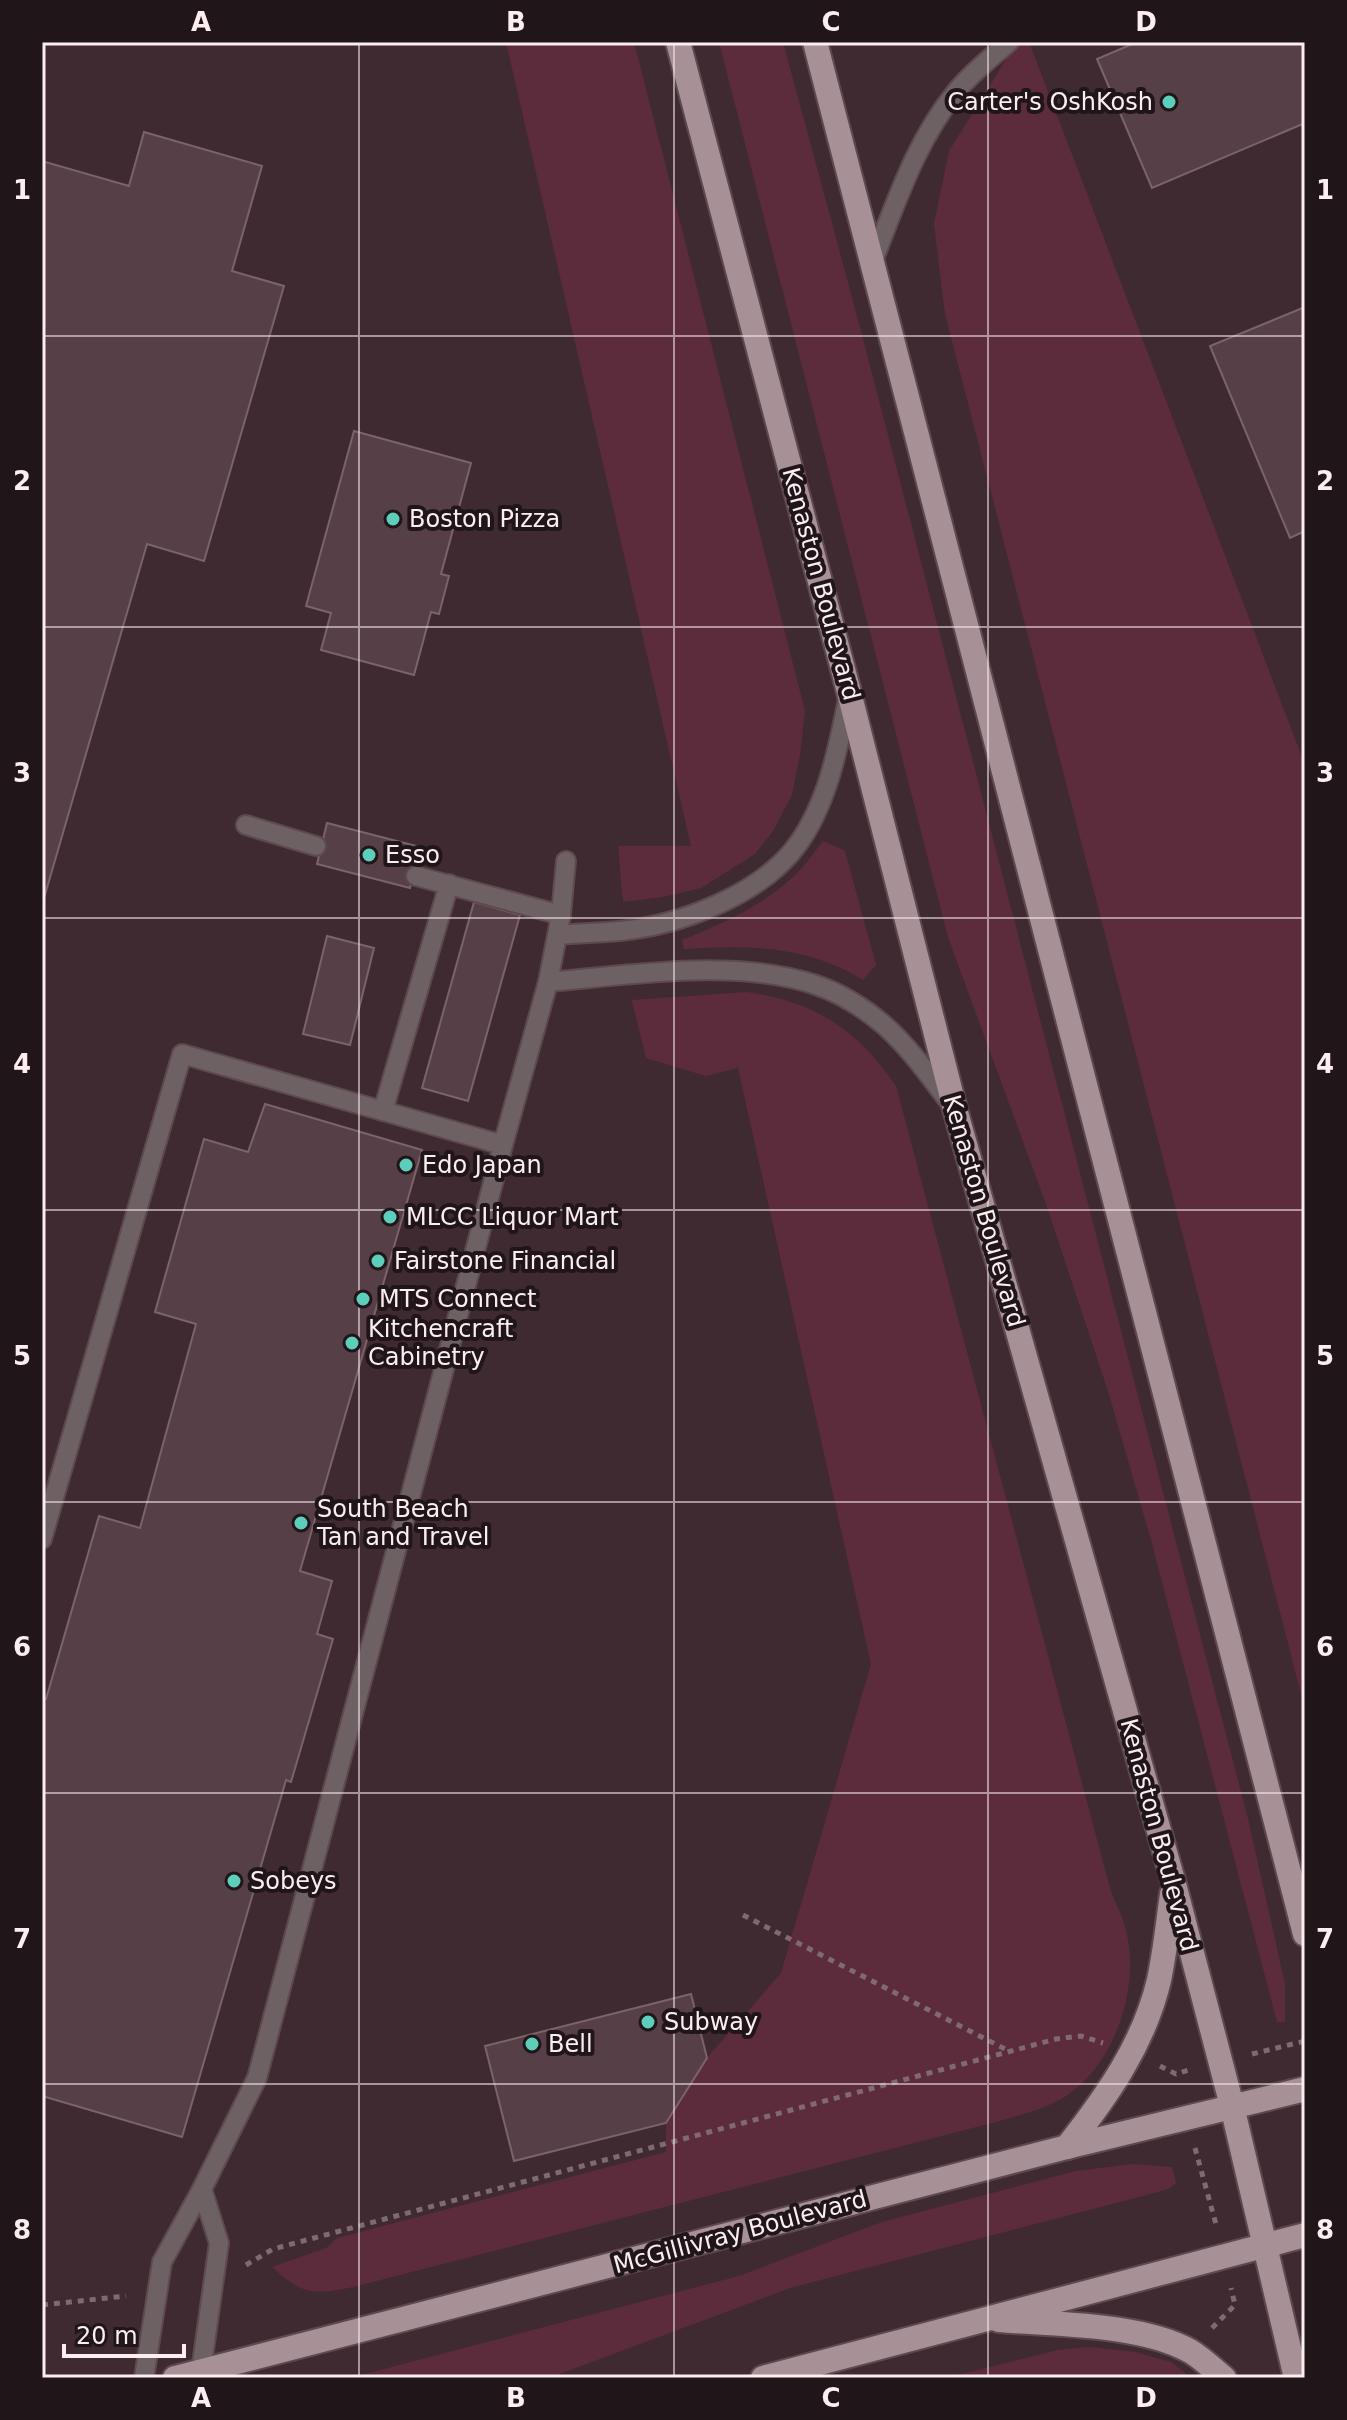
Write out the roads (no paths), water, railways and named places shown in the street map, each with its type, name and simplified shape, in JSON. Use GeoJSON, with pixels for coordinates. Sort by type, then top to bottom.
{"type":"FeatureCollection","features":[{"type":"Feature","properties":{"kind":"main road","name":"Kenaston Boulevard"},"geometry":{"type":"LineString","coordinates":[[678,42],[955,1109],[1174,1884],[1232,2106],[1296,2378]]}},
{"type":"Feature","properties":{"kind":"main road"},"geometry":{"type":"LineString","coordinates":[[815,42],[1296,1874],[1305,1934]]}},
{"type":"Feature","properties":{"kind":"main road"},"geometry":{"type":"LineString","coordinates":[[1067,2147],[1104,2100],[1133,2052],[1159,1981],[1174,1884]]}},
{"type":"Feature","properties":{"kind":"main road","name":"McGillivray Boulevard"},"geometry":{"type":"LineString","coordinates":[[175,2378],[201,2375],[1067,2147],[1305,2089]]}},
{"type":"Feature","properties":{"kind":"main road"},"geometry":{"type":"LineString","coordinates":[[763,2378],[1305,2235]]}},
{"type":"Feature","properties":{"kind":"main road"},"geometry":{"type":"LineString","coordinates":[[981,2319],[1150,2335],[1190,2351],[1224,2378]]}},
{"type":"Feature","properties":{"kind":"lane"},"geometry":{"type":"LineString","coordinates":[[872,263],[917,151],[936,120],[974,72],[1009,42]]}},
{"type":"Feature","properties":{"kind":"lane"},"geometry":{"type":"LineString","coordinates":[[558,935],[620,931],[682,918],[734,896],[780,864],[798,844],[825,790],[849,692]]}},
{"type":"Feature","properties":{"kind":"lane"},"geometry":{"type":"LineString","coordinates":[[246,825],[316,846]]}},
{"type":"Feature","properties":{"kind":"lane"},"geometry":{"type":"LineString","coordinates":[[144,2378],[162,2262],[257,2078],[548,982],[561,915],[566,861]]}},
{"type":"Feature","properties":{"kind":"lane"},"geometry":{"type":"LineString","coordinates":[[416,876],[561,915]]}},
{"type":"Feature","properties":{"kind":"lane"},"geometry":{"type":"LineString","coordinates":[[383,1111],[449,884]]}},
{"type":"Feature","properties":{"kind":"lane"},"geometry":{"type":"LineString","coordinates":[[548,982],[724,971],[778,975],[817,985],[851,1002],[884,1026],[955,1109]]}},
{"type":"Feature","properties":{"kind":"lane"},"geometry":{"type":"LineString","coordinates":[[42,1539],[182,1054],[503,1145]]}},
{"type":"Feature","properties":{"kind":"lane"},"geometry":{"type":"LineString","coordinates":[[201,2375],[219,2243],[202,2189]]}},
{"type":"Feature","properties":{"kind":"place","name":"Carter's OshKosh"},"geometry":{"type":"Point","coordinates":[1169,102]}},
{"type":"Feature","properties":{"kind":"place","name":"Boston Pizza"},"geometry":{"type":"Point","coordinates":[393,519]}},
{"type":"Feature","properties":{"kind":"place","name":"Esso"},"geometry":{"type":"Point","coordinates":[369,855]}},
{"type":"Feature","properties":{"kind":"place","name":"Edo Japan"},"geometry":{"type":"Point","coordinates":[406,1165]}},
{"type":"Feature","properties":{"kind":"place","name":"MLCC Liquor Mart"},"geometry":{"type":"Point","coordinates":[390,1217]}},
{"type":"Feature","properties":{"kind":"place","name":"Fairstone Financial"},"geometry":{"type":"Point","coordinates":[378,1261]}},
{"type":"Feature","properties":{"kind":"place","name":"MTS Connect"},"geometry":{"type":"Point","coordinates":[363,1299]}},
{"type":"Feature","properties":{"kind":"place","name":"Kitchencraft Cabinetry"},"geometry":{"type":"Point","coordinates":[352,1343]}},
{"type":"Feature","properties":{"kind":"place","name":"South Beach Tan and Travel"},"geometry":{"type":"Point","coordinates":[301,1523]}},
{"type":"Feature","properties":{"kind":"place","name":"Sobeys"},"geometry":{"type":"Point","coordinates":[234,1881]}},
{"type":"Feature","properties":{"kind":"place","name":"Subway"},"geometry":{"type":"Point","coordinates":[648,2022]}},
{"type":"Feature","properties":{"kind":"place","name":"Bell"},"geometry":{"type":"Point","coordinates":[532,2044]}}]}
